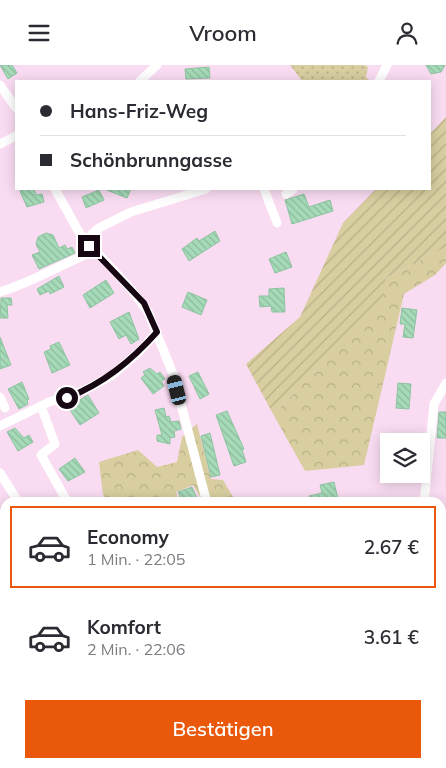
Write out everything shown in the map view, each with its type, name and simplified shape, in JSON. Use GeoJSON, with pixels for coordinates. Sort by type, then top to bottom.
{"type":"FeatureCollection","features":[{"type":"Feature","properties":{"kind":"street"},"geometry":{"type":"LineString","coordinates":[[141,80],[157,65]]}},
{"type":"Feature","properties":{"kind":"street"},"geometry":{"type":"LineString","coordinates":[[380,80],[387,65]]}},
{"type":"Feature","properties":{"kind":"street"},"geometry":{"type":"LineString","coordinates":[[0,85],[15,108]]}},
{"type":"Feature","properties":{"kind":"street"},"geometry":{"type":"LineString","coordinates":[[0,144],[15,136]]}},
{"type":"Feature","properties":{"kind":"street"},"geometry":{"type":"LineString","coordinates":[[55,190],[69,217],[92,248],[144,303],[173,374],[205,497]]}},
{"type":"Feature","properties":{"kind":"street"},"geometry":{"type":"LineString","coordinates":[[92,248],[92,234],[120,217],[203,190]]}},
{"type":"Feature","properties":{"kind":"street"},"geometry":{"type":"LineString","coordinates":[[264,190],[277,223]]}},
{"type":"Feature","properties":{"kind":"street"},"geometry":{"type":"LineString","coordinates":[[0,292],[22,285],[92,248]]}},
{"type":"Feature","properties":{"kind":"street"},"geometry":{"type":"LineString","coordinates":[[0,426],[41,406],[85,390],[111,376],[138,353],[157,332]]}},
{"type":"Feature","properties":{"kind":"street"},"geometry":{"type":"LineString","coordinates":[[425,497],[434,404],[446,383]]}},
{"type":"Feature","properties":{"kind":"street"},"geometry":{"type":"LineString","coordinates":[[0,397],[5,408]]}},
{"type":"Feature","properties":{"kind":"street"},"geometry":{"type":"LineString","coordinates":[[41,406],[55,444],[41,455],[65,497]]}},
{"type":"Feature","properties":{"kind":"street"},"geometry":{"type":"LineString","coordinates":[[0,473],[15,497]]}},
{"type":"Feature","properties":{"kind":"green space"},"geometry":{"type":"Polygon","coordinates":[[[290,65],[364,65],[368,67],[366,77],[369,80],[301,80],[290,65]]]}},
{"type":"Feature","properties":{"kind":"green space"},"geometry":{"type":"Polygon","coordinates":[[[446,117],[446,247],[386,278],[382,306],[273,414],[246,364],[300,317],[343,223],[375,190],[431,190],[431,133],[446,117]]]}},
{"type":"Feature","properties":{"kind":"green space"},"geometry":{"type":"Polygon","coordinates":[[[446,247],[446,263],[435,275],[404,294],[364,465],[305,471],[273,414],[381,306],[386,278],[446,247]]]}},
{"type":"Feature","properties":{"kind":"green space"},"geometry":{"type":"Polygon","coordinates":[[[197,424],[211,479],[223,480],[233,497],[200,497],[193,485],[176,492],[178,497],[105,497],[103,495],[99,462],[138,450],[157,467],[177,462],[182,437],[197,424]]]}},
{"type":"Feature","properties":{"kind":"building"},"geometry":{"type":"Polygon","coordinates":[[[0,65],[12,65],[17,73],[8,79],[0,65]]]}},
{"type":"Feature","properties":{"kind":"building"},"geometry":{"type":"Polygon","coordinates":[[[426,65],[445,65],[441,72],[431,74],[426,65]]]}},
{"type":"Feature","properties":{"kind":"building"},"geometry":{"type":"Polygon","coordinates":[[[209,67],[210,78],[186,79],[185,69],[209,67]]]}},
{"type":"Feature","properties":{"kind":"building"},"geometry":{"type":"Polygon","coordinates":[[[34,190],[36,195],[42,194],[44,202],[27,207],[20,191],[34,190]]]}},
{"type":"Feature","properties":{"kind":"building"},"geometry":{"type":"Polygon","coordinates":[[[99,190],[104,200],[86,208],[82,197],[99,190]]]}},
{"type":"Feature","properties":{"kind":"building"},"geometry":{"type":"Polygon","coordinates":[[[107,190],[131,190],[127,198],[107,190]]]}},
{"type":"Feature","properties":{"kind":"building"},"geometry":{"type":"Polygon","coordinates":[[[304,194],[309,207],[330,200],[333,211],[292,224],[285,200],[304,194]]]}},
{"type":"Feature","properties":{"kind":"building"},"geometry":{"type":"Polygon","coordinates":[[[215,231],[220,241],[189,261],[182,249],[197,238],[199,241],[215,231]]]}},
{"type":"Feature","properties":{"kind":"building"},"geometry":{"type":"Polygon","coordinates":[[[46,233],[53,235],[59,248],[65,245],[67,249],[72,247],[75,253],[39,269],[32,255],[40,252],[36,244],[38,237],[46,233]]]}},
{"type":"Feature","properties":{"kind":"building"},"geometry":{"type":"Polygon","coordinates":[[[286,252],[292,267],[275,273],[269,259],[286,252]]]}},
{"type":"Feature","properties":{"kind":"building"},"geometry":{"type":"Polygon","coordinates":[[[59,276],[64,287],[50,294],[49,291],[40,295],[37,289],[59,276]]]}},
{"type":"Feature","properties":{"kind":"building"},"geometry":{"type":"Polygon","coordinates":[[[106,280],[114,293],[90,308],[83,295],[106,280]]]}},
{"type":"Feature","properties":{"kind":"building"},"geometry":{"type":"Polygon","coordinates":[[[284,288],[285,312],[272,312],[271,306],[260,307],[259,296],[269,296],[269,289],[284,288]]]}},
{"type":"Feature","properties":{"kind":"building"},"geometry":{"type":"Polygon","coordinates":[[[188,292],[207,300],[201,315],[182,307],[188,292]]]}},
{"type":"Feature","properties":{"kind":"building"},"geometry":{"type":"Polygon","coordinates":[[[1,298],[11,298],[12,305],[7,305],[8,318],[0,318],[1,298]]]}},
{"type":"Feature","properties":{"kind":"building"},"geometry":{"type":"Polygon","coordinates":[[[402,308],[417,310],[413,338],[403,337],[405,324],[400,324],[402,308]]]}},
{"type":"Feature","properties":{"kind":"building"},"geometry":{"type":"Polygon","coordinates":[[[129,312],[139,339],[131,344],[126,335],[119,339],[110,322],[129,312]]]}},
{"type":"Feature","properties":{"kind":"building"},"geometry":{"type":"Polygon","coordinates":[[[0,337],[11,365],[0,369],[0,337]]]}},
{"type":"Feature","properties":{"kind":"building"},"geometry":{"type":"Polygon","coordinates":[[[59,342],[70,365],[52,373],[44,352],[51,349],[50,346],[59,342]]]}},
{"type":"Feature","properties":{"kind":"building"},"geometry":{"type":"Polygon","coordinates":[[[150,368],[157,374],[160,372],[165,379],[161,381],[164,386],[153,394],[141,378],[145,375],[143,372],[150,368]]]}},
{"type":"Feature","properties":{"kind":"building"},"geometry":{"type":"Polygon","coordinates":[[[198,372],[209,394],[200,399],[189,376],[198,372]]]}},
{"type":"Feature","properties":{"kind":"building"},"geometry":{"type":"Polygon","coordinates":[[[22,382],[29,399],[27,401],[28,404],[19,409],[8,389],[22,382]]]}},
{"type":"Feature","properties":{"kind":"building"},"geometry":{"type":"Polygon","coordinates":[[[398,383],[411,384],[409,409],[396,408],[398,383]]]}},
{"type":"Feature","properties":{"kind":"building"},"geometry":{"type":"Polygon","coordinates":[[[88,395],[99,413],[80,425],[68,407],[88,395]]]}},
{"type":"Feature","properties":{"kind":"building"},"geometry":{"type":"Polygon","coordinates":[[[164,408],[166,417],[169,416],[171,422],[179,421],[181,429],[174,431],[175,437],[170,438],[170,444],[157,441],[157,435],[162,435],[155,410],[164,408]]]}},
{"type":"Feature","properties":{"kind":"building"},"geometry":{"type":"Polygon","coordinates":[[[227,411],[244,449],[242,450],[246,462],[234,466],[216,415],[227,411]]]}},
{"type":"Feature","properties":{"kind":"building"},"geometry":{"type":"Polygon","coordinates":[[[439,412],[446,412],[446,438],[437,438],[439,412]]]}},
{"type":"Feature","properties":{"kind":"building"},"geometry":{"type":"Polygon","coordinates":[[[15,428],[24,438],[29,435],[33,442],[18,451],[7,432],[15,428]]]}},
{"type":"Feature","properties":{"kind":"building"},"geometry":{"type":"Polygon","coordinates":[[[210,433],[220,475],[211,477],[201,436],[210,433]]]}},
{"type":"Feature","properties":{"kind":"building"},"geometry":{"type":"Polygon","coordinates":[[[75,458],[85,472],[68,481],[59,469],[75,458]]]}},
{"type":"Feature","properties":{"kind":"building"},"geometry":{"type":"Polygon","coordinates":[[[334,482],[338,497],[309,497],[322,493],[320,485],[334,482]]]}},
{"type":"Feature","properties":{"kind":"building"},"geometry":{"type":"Polygon","coordinates":[[[192,487],[196,497],[180,497],[178,492],[192,487]]]}},
{"type":"Feature","properties":{"kind":"route"},"geometry":{"type":"LineString","coordinates":[[67,398],[111,376],[138,353],[157,332],[144,303],[89,246]]}}]}
